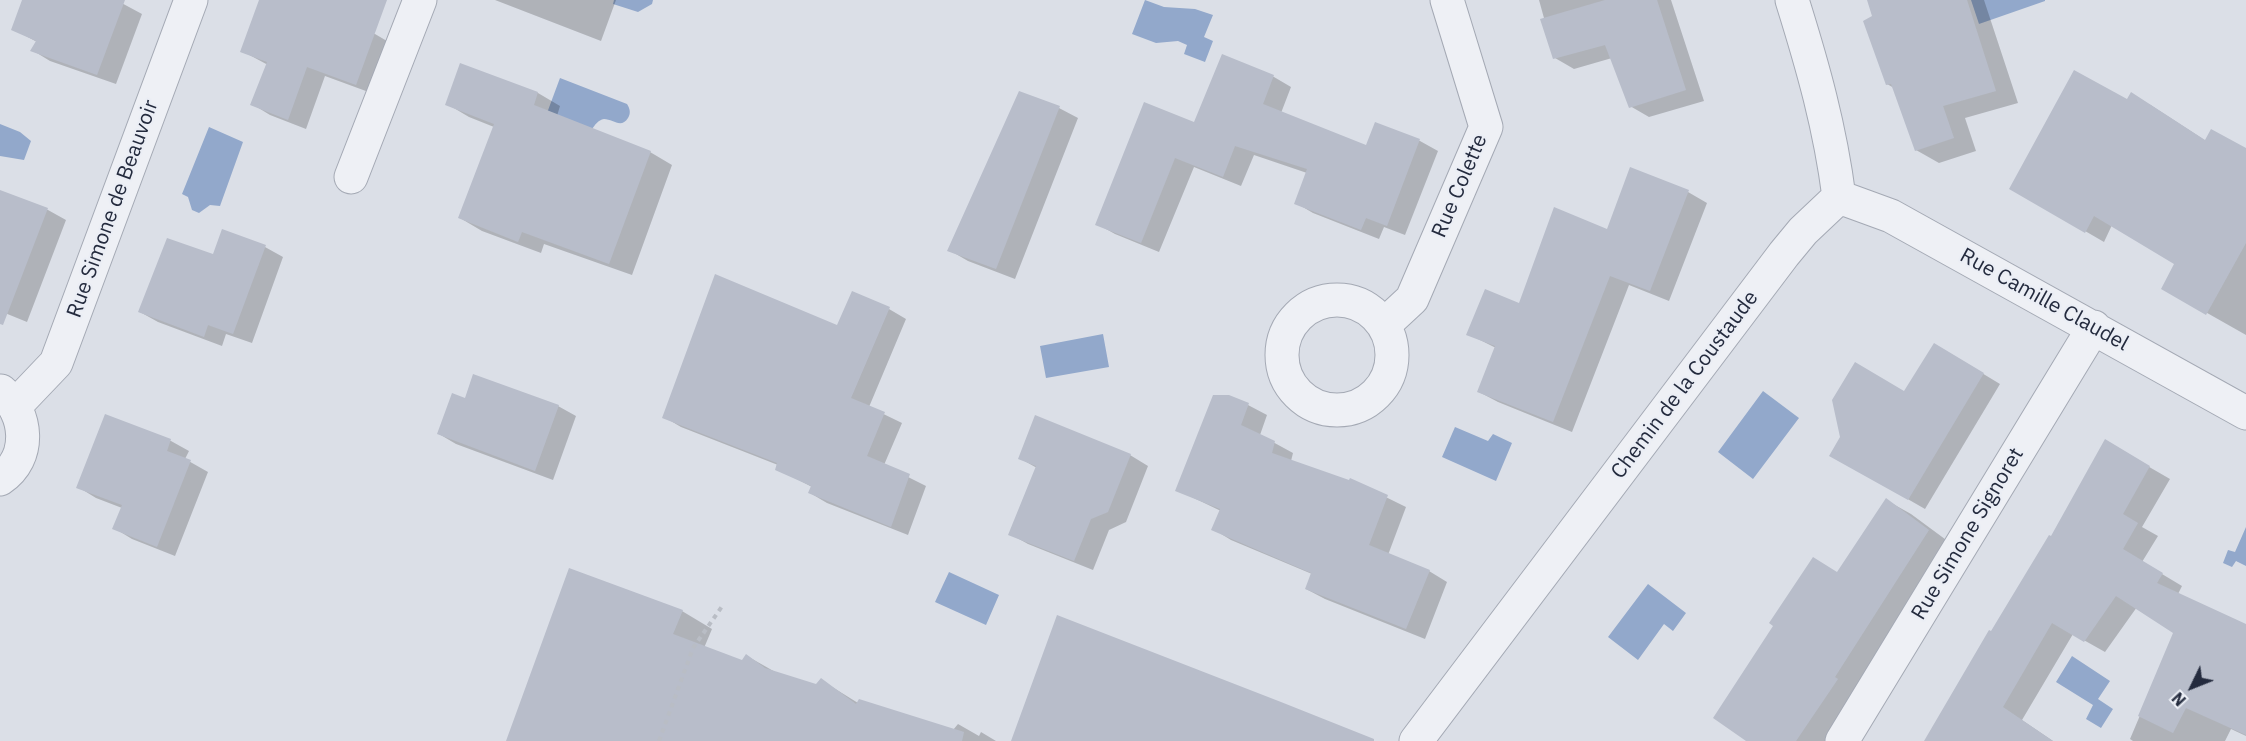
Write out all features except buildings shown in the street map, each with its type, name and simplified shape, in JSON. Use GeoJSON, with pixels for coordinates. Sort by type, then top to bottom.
{"type":"FeatureCollection","features":[{"type":"Feature","properties":{"kind":"street","name":"Rue Simone de Beauvoir"},"geometry":{"type":"LineString","coordinates":[[0,479],[18,460],[23,442],[23,423],[8,398],[56,363],[191,0]]}},
{"type":"Feature","properties":{"kind":"street"},"geometry":{"type":"LineString","coordinates":[[351,177],[420,0]]}},
{"type":"Feature","properties":{"kind":"street","name":"Rue Colette"},"geometry":{"type":"LineString","coordinates":[[1384,325],[1412,299],[1486,126],[1447,0]]}},
{"type":"Feature","properties":{"kind":"street"},"geometry":{"type":"LineString","coordinates":[[1792,0],[1817,80],[1834,158],[1839,197]]}},
{"type":"Feature","properties":{"kind":"street","name":"Rue Camille Claudel"},"geometry":{"type":"LineString","coordinates":[[1839,197],[1891,216],[2246,413]]}},
{"type":"Feature","properties":{"kind":"street","name":"Chemin de la Coustaude"},"geometry":{"type":"LineString","coordinates":[[1416,741],[1784,254],[1803,231],[1839,197]]}},
{"type":"Feature","properties":{"kind":"street","name":"Rue Simone Signoret"},"geometry":{"type":"LineString","coordinates":[[1842,741],[2094,327]]}},
{"type":"Feature","properties":{"kind":"path"},"geometry":{"type":"LineString","coordinates":[[659,741],[693,648],[723,605]]}},
{"type":"Feature","properties":{"kind":"water"},"geometry":{"type":"Polygon","coordinates":[[[614,0],[653,0],[652,4],[638,12],[613,4],[614,0]]]}},
{"type":"Feature","properties":{"kind":"water"},"geometry":{"type":"Polygon","coordinates":[[[1145,0],[1164,7],[1195,9],[1213,15],[1204,37],[1213,41],[1205,62],[1184,54],[1187,45],[1178,41],[1156,43],[1132,34],[1145,0]]]}},
{"type":"Feature","properties":{"kind":"water"},"geometry":{"type":"Polygon","coordinates":[[[1971,0],[2045,0],[2045,1],[1979,24],[1971,0]]]}},
{"type":"Feature","properties":{"kind":"water"},"geometry":{"type":"Polygon","coordinates":[[[560,78],[627,104],[630,111],[628,118],[623,123],[604,119],[592,129],[547,113],[560,78]]]}},
{"type":"Feature","properties":{"kind":"water"},"geometry":{"type":"Polygon","coordinates":[[[0,124],[20,132],[31,141],[24,160],[0,156],[0,124]]]}},
{"type":"Feature","properties":{"kind":"water"},"geometry":{"type":"Polygon","coordinates":[[[209,127],[243,142],[220,206],[210,205],[199,213],[192,210],[188,197],[182,194],[209,127]]]}},
{"type":"Feature","properties":{"kind":"water"},"geometry":{"type":"Polygon","coordinates":[[[1103,334],[1109,367],[1046,378],[1040,346],[1103,334]]]}},
{"type":"Feature","properties":{"kind":"water"},"geometry":{"type":"Polygon","coordinates":[[[1763,391],[1799,418],[1753,479],[1718,452],[1763,391]]]}},
{"type":"Feature","properties":{"kind":"water"},"geometry":{"type":"Polygon","coordinates":[[[1455,427],[1488,441],[1493,434],[1512,443],[1496,481],[1442,457],[1455,427]]]}},
{"type":"Feature","properties":{"kind":"water"},"geometry":{"type":"Polygon","coordinates":[[[2246,527],[2246,566],[2236,561],[2232,567],[2223,563],[2228,550],[2235,552],[2246,527]]]}},
{"type":"Feature","properties":{"kind":"water"},"geometry":{"type":"Polygon","coordinates":[[[949,572],[999,595],[986,625],[935,602],[949,572]]]}},
{"type":"Feature","properties":{"kind":"water"},"geometry":{"type":"Polygon","coordinates":[[[1648,584],[1686,613],[1673,631],[1664,624],[1638,660],[1608,637],[1648,584]]]}},
{"type":"Feature","properties":{"kind":"water"},"geometry":{"type":"Polygon","coordinates":[[[2072,656],[2110,681],[2098,699],[2113,709],[2101,728],[2086,719],[2093,705],[2056,682],[2072,656]]]}}]}
